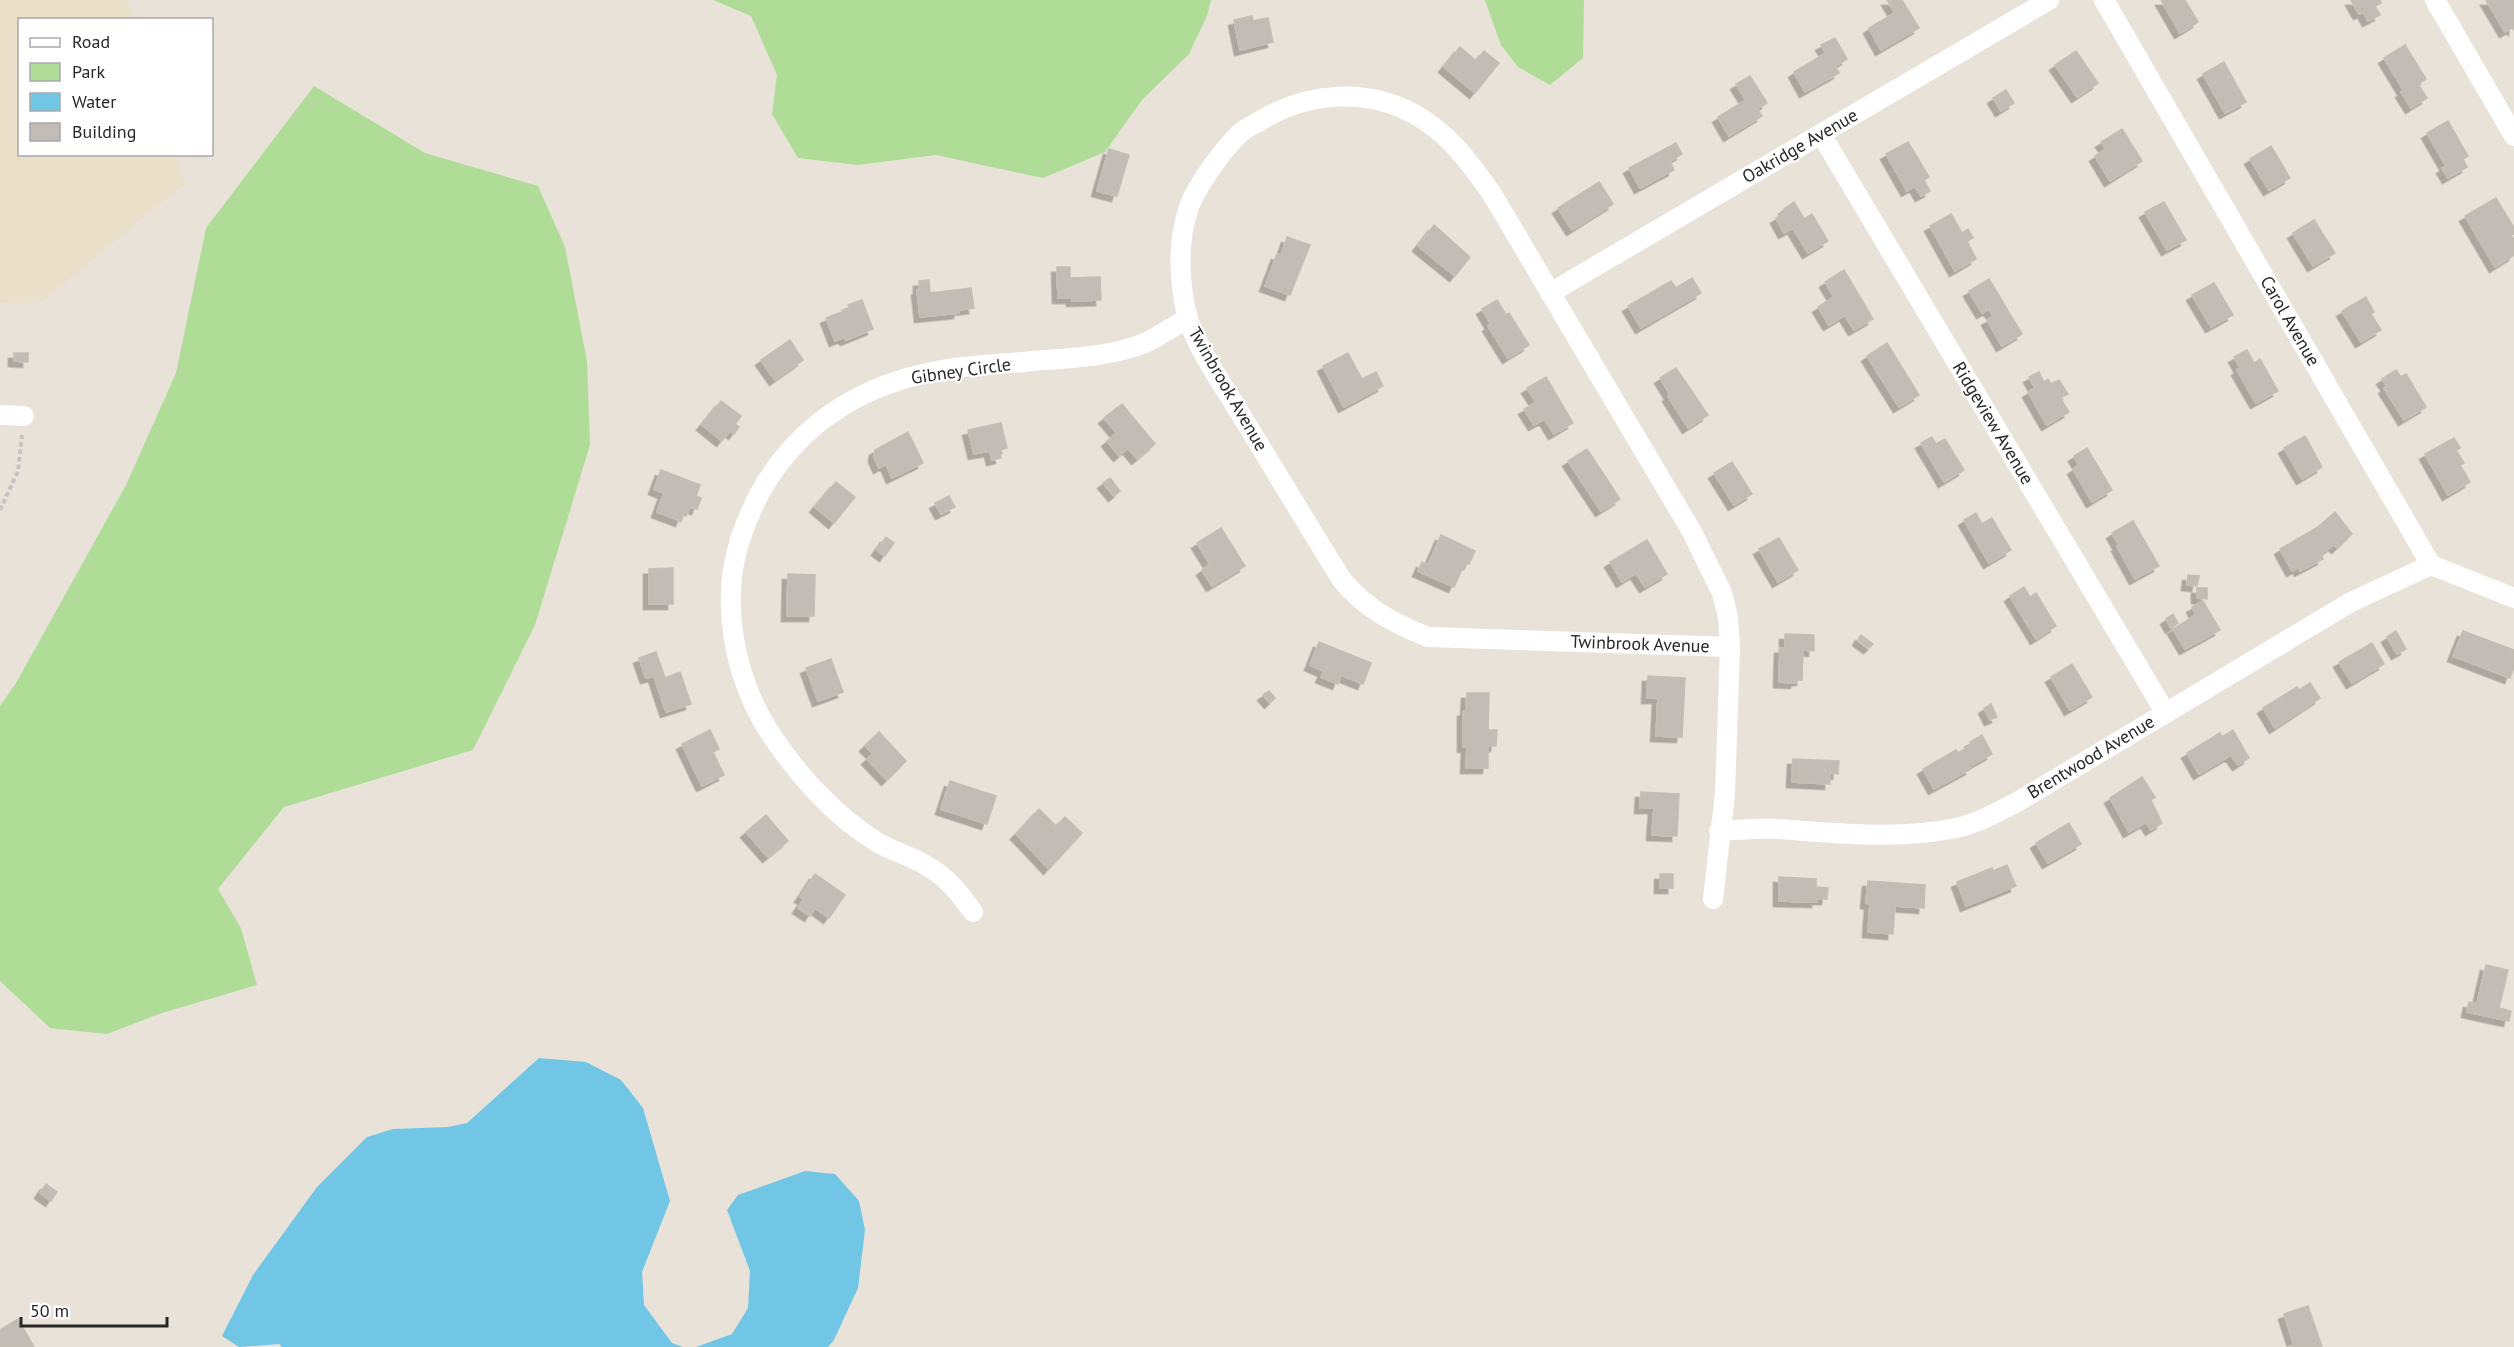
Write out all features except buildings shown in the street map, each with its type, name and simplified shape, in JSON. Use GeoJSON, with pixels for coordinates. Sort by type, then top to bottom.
{"type":"FeatureCollection","features":[{"type":"Feature","properties":{"kind":"street","name":"Oakridge Avenue"},"geometry":{"type":"LineString","coordinates":[[1550,293],[2049,0]]}},
{"type":"Feature","properties":{"kind":"street","name":"Carol Avenue"},"geometry":{"type":"LineString","coordinates":[[2104,0],[2431,565]]}},
{"type":"Feature","properties":{"kind":"street"},"geometry":{"type":"LineString","coordinates":[[2435,0],[2514,136]]}},
{"type":"Feature","properties":{"kind":"street","name":"Twinbrook Avenue"},"geometry":{"type":"LineString","coordinates":[[1713,898],[1725,794],[1730,647],[1728,617],[1722,593],[1692,532],[1492,194],[1466,158],[1433,126],[1394,105],[1372,98],[1326,96],[1282,108],[1242,131],[1226,148],[1198,186],[1189,207],[1181,254],[1183,299],[1187,319],[1213,369],[1342,580],[1357,598],[1392,622],[1428,637],[1730,647]]}},
{"type":"Feature","properties":{"kind":"street","name":"Ridgeview Avenue"},"geometry":{"type":"LineString","coordinates":[[1821,134],[2165,712]]}},
{"type":"Feature","properties":{"kind":"street","name":"Gibney Circle"},"geometry":{"type":"LineString","coordinates":[[973,912],[958,891],[927,866],[878,843],[854,826],[826,801],[769,730],[751,697],[741,670],[732,625],[731,588],[737,551],[748,515],[771,474],[787,452],[814,426],[844,404],[878,387],[942,370],[1094,355],[1121,350],[1146,342],[1187,319]]}},
{"type":"Feature","properties":{"kind":"street"},"geometry":{"type":"LineString","coordinates":[[0,415],[24,416]]}},
{"type":"Feature","properties":{"kind":"street"},"geometry":{"type":"LineString","coordinates":[[2431,565],[2514,598]]}},
{"type":"Feature","properties":{"kind":"street","name":"Brentwood Avenue"},"geometry":{"type":"LineString","coordinates":[[1719,831],[1777,829],[1900,834],[1956,828],[1978,821],[2019,801],[2351,602],[2431,565]]}},
{"type":"Feature","properties":{"kind":"path"},"geometry":{"type":"LineString","coordinates":[[0,510],[18,471],[24,416]]}},
{"type":"Feature","properties":{"kind":"shaded area"},"geometry":{"type":"Polygon","coordinates":[[[0,0],[127,0],[133,18],[18,18],[18,156],[176,156],[185,183],[41,302],[0,303],[0,0]]]}},
{"type":"Feature","properties":{"kind":"green space"},"geometry":{"type":"Polygon","coordinates":[[[713,0],[1211,0],[1207,16],[1189,54],[1142,100],[1105,152],[1043,178],[936,155],[858,165],[798,158],[772,114],[777,75],[751,16],[713,0]]]}},
{"type":"Feature","properties":{"kind":"green space"},"geometry":{"type":"Polygon","coordinates":[[[1485,0],[1584,0],[1583,58],[1550,85],[1518,67],[1501,45],[1485,0]]]}},
{"type":"Feature","properties":{"kind":"green space"},"geometry":{"type":"Polygon","coordinates":[[[314,86],[425,153],[538,186],[565,247],[587,361],[590,445],[535,625],[473,750],[284,807],[218,889],[241,928],[257,985],[162,1013],[107,1034],[50,1028],[0,981],[0,706],[16,683],[126,485],[176,373],[206,228],[314,86]]]}},
{"type":"Feature","properties":{"kind":"water"},"geometry":{"type":"Polygon","coordinates":[[[539,1058],[586,1062],[621,1080],[643,1108],[670,1201],[642,1272],[644,1305],[672,1343],[683,1347],[282,1347],[279,1344],[239,1347],[222,1336],[253,1275],[317,1187],[367,1137],[393,1129],[448,1127],[467,1123],[539,1058]]]}},
{"type":"Feature","properties":{"kind":"water"},"geometry":{"type":"Polygon","coordinates":[[[805,1171],[835,1174],[859,1201],[865,1230],[858,1288],[834,1340],[828,1347],[696,1347],[732,1334],[748,1308],[750,1271],[727,1210],[738,1195],[805,1171]]]}}]}
